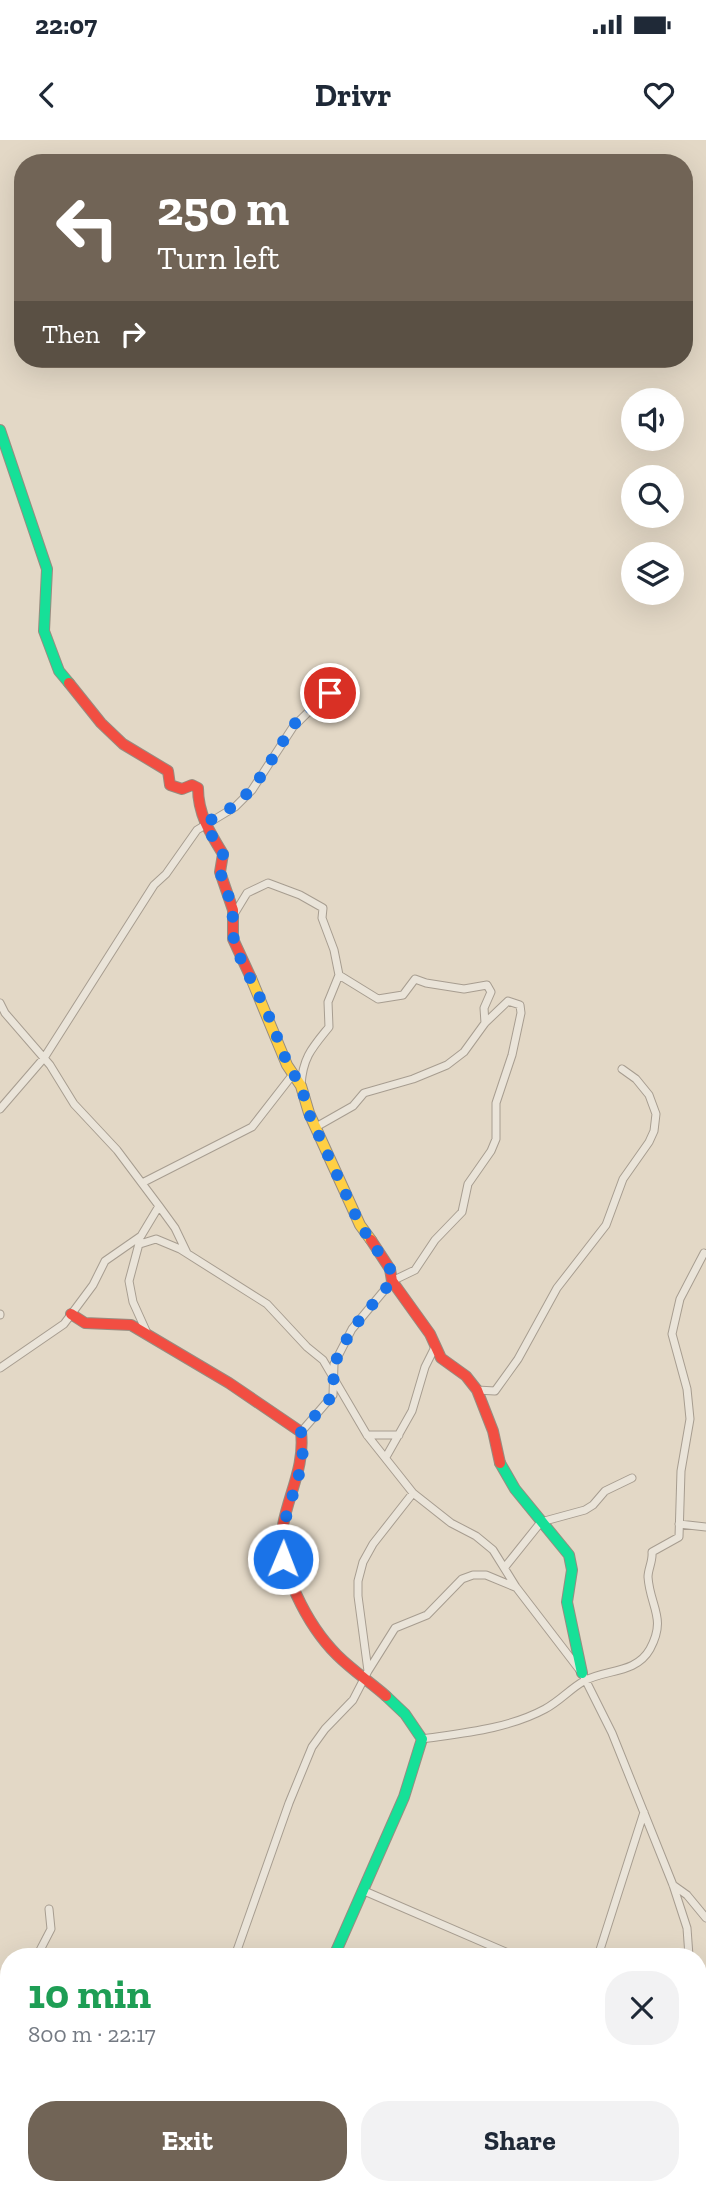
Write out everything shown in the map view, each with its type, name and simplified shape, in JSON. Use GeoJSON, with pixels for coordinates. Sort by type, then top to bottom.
{"type":"FeatureCollection","features":[{"type":"Feature","properties":{"kind":"street"},"geometry":{"type":"LineString","coordinates":[[0,430],[47,569],[44,631],[59,671],[101,723],[123,744],[167,771],[170,785],[182,789],[192,785],[198,788],[198,803],[223,854],[220,872],[233,917],[233,939],[288,1065],[301,1086],[316,1127],[360,1225],[390,1269],[392,1281],[430,1334],[441,1358],[466,1376],[477,1390],[493,1431],[498,1460],[515,1489],[571,1559],[567,1602],[584,1677]]}},
{"type":"Feature","properties":{"kind":"street"},"geometry":{"type":"LineString","coordinates":[[0,1109],[44,1058],[154,886],[166,874],[187,841],[206,822],[234,807],[252,790],[298,721],[340,681]]}},
{"type":"Feature","properties":{"kind":"street"},"geometry":{"type":"LineString","coordinates":[[233,917],[247,893],[261,884],[274,883],[323,908],[323,918],[339,975],[328,1002],[329,1027],[314,1043],[303,1065],[301,1086]]}},
{"type":"Feature","properties":{"kind":"street"},"geometry":{"type":"LineString","coordinates":[[339,975],[378,999],[403,995],[415,979],[464,989],[487,985],[491,992],[484,1008],[485,1023]]}},
{"type":"Feature","properties":{"kind":"street"},"geometry":{"type":"LineString","coordinates":[[301,1432],[333,1395],[334,1364],[352,1329],[392,1281],[415,1269],[435,1240],[462,1212],[468,1184],[496,1139],[496,1103],[512,1055],[521,1013],[520,1005],[508,1000],[485,1023],[464,1052],[447,1065],[413,1079],[364,1093],[353,1105],[316,1127]]}},
{"type":"Feature","properties":{"kind":"street"},"geometry":{"type":"LineString","coordinates":[[0,1003],[5,1013],[44,1058],[75,1104],[142,1182],[175,1228],[187,1253]]}},
{"type":"Feature","properties":{"kind":"street"},"geometry":{"type":"LineString","coordinates":[[477,1390],[495,1391],[511,1369],[557,1288],[601,1233],[610,1217],[623,1179],[649,1142],[656,1114],[642,1086],[622,1069]]}},
{"type":"Feature","properties":{"kind":"street"},"geometry":{"type":"LineString","coordinates":[[142,1182],[252,1127],[293,1073]]}},
{"type":"Feature","properties":{"kind":"street"},"geometry":{"type":"LineString","coordinates":[[147,1333],[128,1281],[141,1240],[159,1206]]}},
{"type":"Feature","properties":{"kind":"street"},"geometry":{"type":"LineString","coordinates":[[0,1368],[58,1330],[93,1285],[107,1258],[141,1240],[156,1240],[187,1253],[267,1304],[307,1348],[323,1360],[367,1435],[414,1493],[451,1523],[484,1541],[584,1677],[612,1733],[673,1885],[687,1928],[688,1948]]}},
{"type":"Feature","properties":{"kind":"street"},"geometry":{"type":"LineString","coordinates":[[422,1739],[490,1728],[528,1717],[547,1708],[584,1677],[633,1665],[648,1652],[659,1625],[648,1575],[653,1562],[652,1552],[678,1537],[681,1471],[690,1419],[687,1389],[672,1334],[680,1299],[704,1253]]}},
{"type":"Feature","properties":{"kind":"street"},"geometry":{"type":"LineString","coordinates":[[71,1314],[85,1323],[131,1325],[147,1333],[301,1432],[305,1449],[286,1515],[281,1544],[290,1578],[324,1641],[366,1673],[402,1710],[422,1739]]}},
{"type":"Feature","properties":{"kind":"street"},"geometry":{"type":"LineString","coordinates":[[386,1457],[412,1411],[425,1367],[435,1348]]}},
{"type":"Feature","properties":{"kind":"street"},"geometry":{"type":"LineString","coordinates":[[367,1435],[399,1435]]}},
{"type":"Feature","properties":{"kind":"street"},"geometry":{"type":"LineString","coordinates":[[505,1567],[541,1522],[585,1510],[605,1491],[632,1478]]}},
{"type":"Feature","properties":{"kind":"street"},"geometry":{"type":"LineString","coordinates":[[366,1673],[358,1595],[360,1570],[373,1545],[414,1493]]}},
{"type":"Feature","properties":{"kind":"street"},"geometry":{"type":"LineString","coordinates":[[679,1524],[706,1527]]}},
{"type":"Feature","properties":{"kind":"street"},"geometry":{"type":"LineString","coordinates":[[238,1948],[289,1803],[312,1747],[353,1700],[366,1673],[395,1628],[427,1615],[462,1579],[473,1575],[486,1575],[516,1587]]}},
{"type":"Feature","properties":{"kind":"street"},"geometry":{"type":"LineString","coordinates":[[337,1948],[404,1797],[422,1739]]}},
{"type":"Feature","properties":{"kind":"street"},"geometry":{"type":"LineString","coordinates":[[601,1948],[644,1811]]}},
{"type":"Feature","properties":{"kind":"street"},"geometry":{"type":"LineString","coordinates":[[673,1885],[687,1895],[706,1917]]}},
{"type":"Feature","properties":{"kind":"street"},"geometry":{"type":"LineString","coordinates":[[362,1890],[496,1948]]}},
{"type":"Feature","properties":{"kind":"street"},"geometry":{"type":"LineString","coordinates":[[41,1948],[51,1929],[49,1909]]}},
{"type":"Feature","properties":{"kind":"traffic: fast"},"geometry":{"type":"LineString","coordinates":[[0,430],[47,569],[44,631],[59,671],[69,683]]}},
{"type":"Feature","properties":{"kind":"traffic: fast"},"geometry":{"type":"LineString","coordinates":[[500,1463],[515,1489],[569,1555],[572,1570],[567,1602],[582,1673]]}},
{"type":"Feature","properties":{"kind":"traffic: fast"},"geometry":{"type":"LineString","coordinates":[[338,1948],[404,1797],[422,1739],[405,1714],[386,1696]]}},
{"type":"Feature","properties":{"kind":"traffic: slow"},"geometry":{"type":"LineString","coordinates":[[251,978],[287,1065],[301,1086],[309,1113],[360,1225],[371,1240]]}},
{"type":"Feature","properties":{"kind":"traffic: jam"},"geometry":{"type":"LineString","coordinates":[[69,683],[101,723],[123,744],[168,771],[170,785],[182,789],[192,785],[198,788],[202,815],[223,854],[220,872],[233,910],[233,939],[251,978]]}},
{"type":"Feature","properties":{"kind":"traffic: jam"},"geometry":{"type":"LineString","coordinates":[[371,1240],[390,1269],[392,1281],[430,1334],[441,1358],[466,1376],[477,1390],[493,1431],[500,1463]]}},
{"type":"Feature","properties":{"kind":"traffic: jam"},"geometry":{"type":"LineString","coordinates":[[71,1314],[85,1323],[131,1325],[229,1383],[301,1432],[299,1468],[283,1525],[284,1559],[289,1577],[296,1595],[326,1643],[386,1696]]}},
{"type":"Feature","properties":{"kind":"route"},"geometry":{"type":"LineString","coordinates":[[283,1559],[281,1544],[288,1505],[305,1449],[301,1432],[333,1395],[334,1364],[352,1329],[392,1281],[390,1269],[381,1253],[360,1225],[309,1114],[306,1096],[288,1065],[248,969],[241,960],[232,933],[233,909],[220,872],[223,854],[206,822],[234,807],[252,790],[293,727],[330,693]]}}]}
